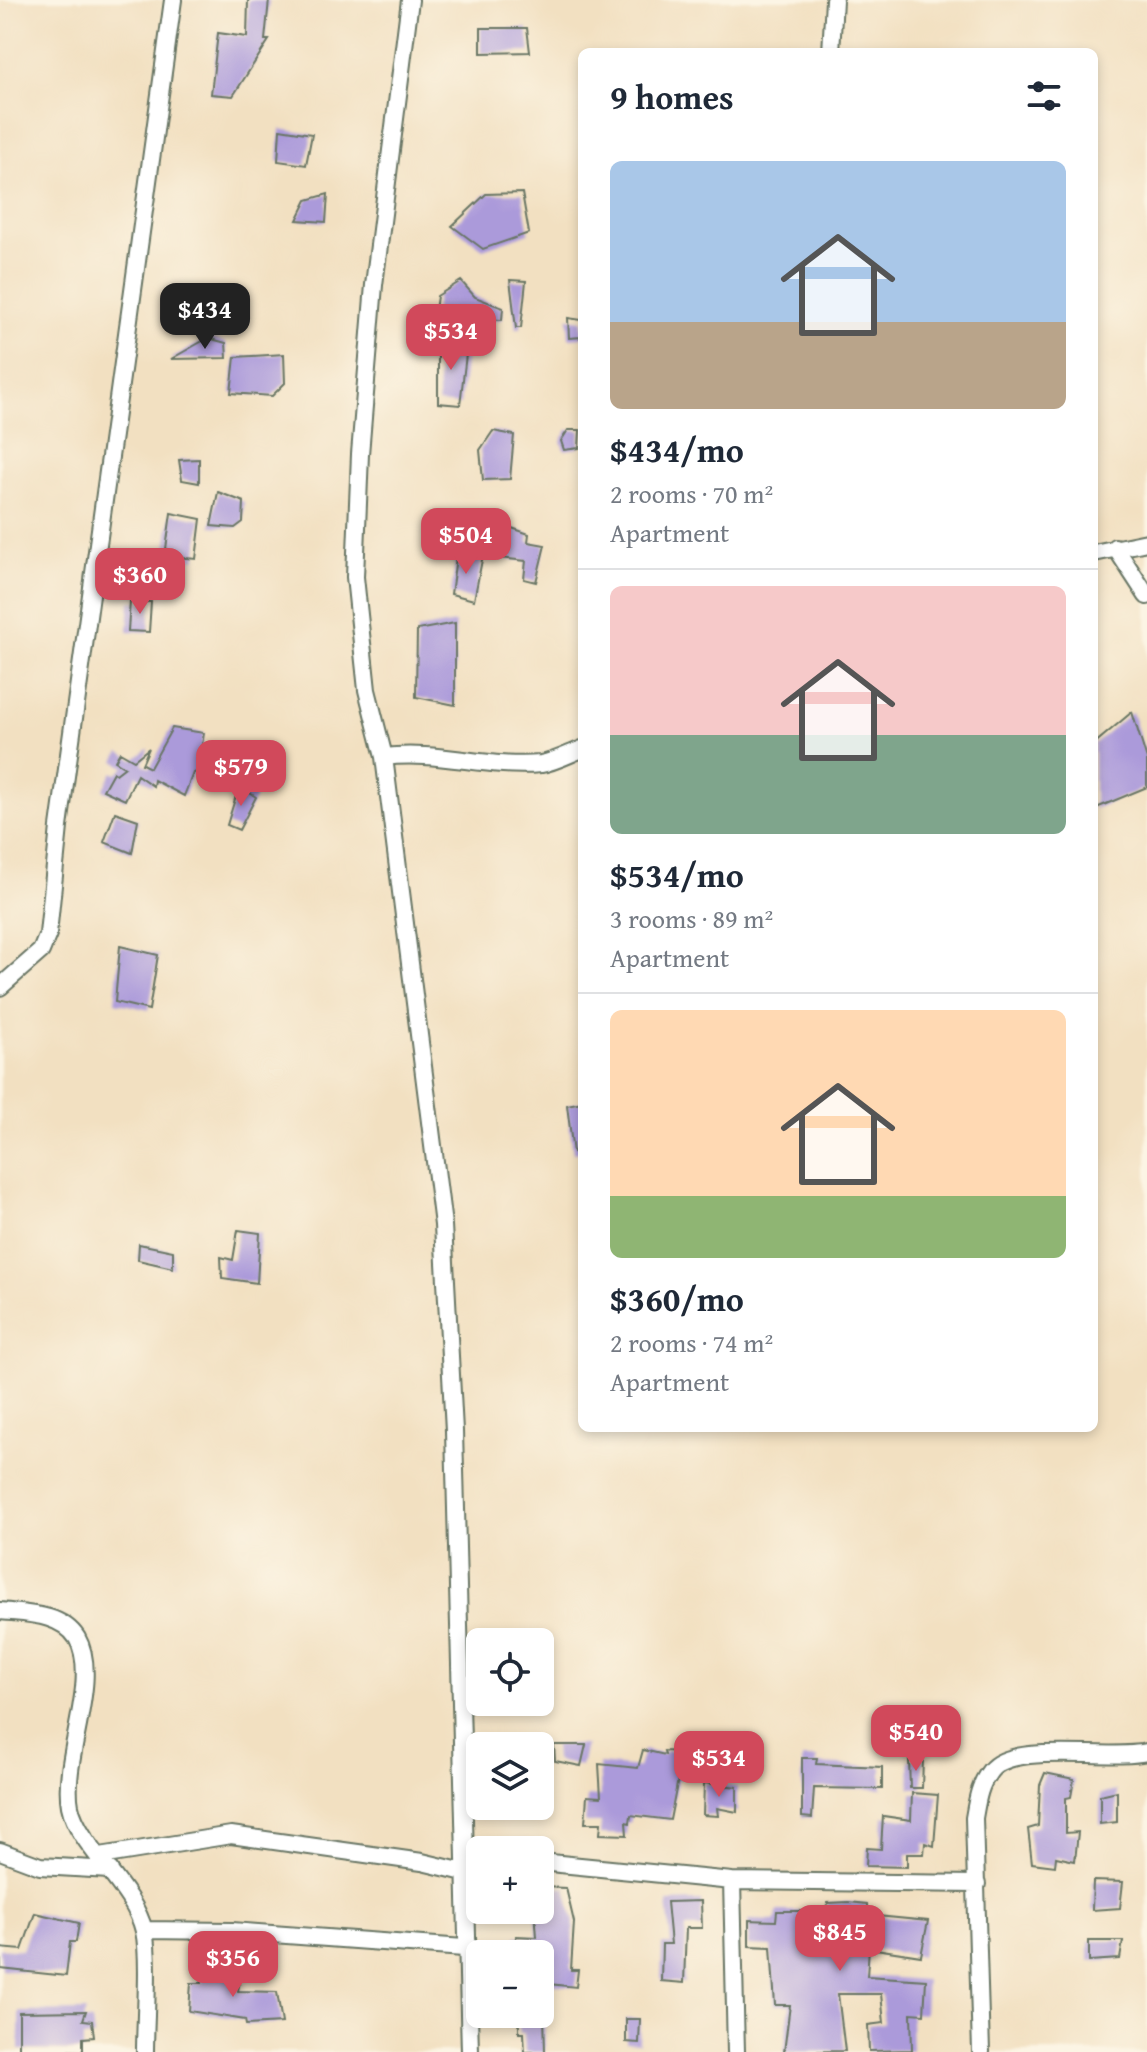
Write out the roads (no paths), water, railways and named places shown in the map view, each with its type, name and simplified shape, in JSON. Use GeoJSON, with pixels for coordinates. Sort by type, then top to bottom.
{"type":"FeatureCollection","features":[{"type":"Feature","properties":{"kind":"street"},"geometry":{"type":"LineString","coordinates":[[0,987],[41,951],[48,934],[59,827],[173,0]]}},
{"type":"Feature","properties":{"kind":"street"},"geometry":{"type":"LineString","coordinates":[[410,0],[374,285],[360,454],[355,577],[367,690],[384,757],[443,1225],[469,1836]]}},
{"type":"Feature","properties":{"kind":"street"},"geometry":{"type":"LineString","coordinates":[[831,48],[834,0]]}},
{"type":"Feature","properties":{"kind":"street"},"geometry":{"type":"LineString","coordinates":[[1098,552],[1147,542]]}},
{"type":"Feature","properties":{"kind":"street"},"geometry":{"type":"LineString","coordinates":[[1115,547],[1147,596]]}},
{"type":"Feature","properties":{"kind":"street"},"geometry":{"type":"LineString","coordinates":[[384,757],[415,753],[499,763],[543,764],[578,751]]}},
{"type":"Feature","properties":{"kind":"street"},"geometry":{"type":"LineString","coordinates":[[0,1611],[41,1615],[64,1624],[77,1639],[83,1657],[70,1805],[76,1825],[105,1863],[144,1930],[145,2052]]}},
{"type":"Feature","properties":{"kind":"street"},"geometry":{"type":"LineString","coordinates":[[981,2052],[974,1818],[978,1794],[991,1769],[1006,1758],[1022,1755],[1107,1757],[1147,1752]]}},
{"type":"Feature","properties":{"kind":"street"},"geometry":{"type":"LineString","coordinates":[[0,1851],[40,1866],[105,1863],[231,1835],[408,1859],[466,1862]]}},
{"type":"Feature","properties":{"kind":"street"},"geometry":{"type":"LineString","coordinates":[[554,1863],[732,1881],[977,1884]]}},
{"type":"Feature","properties":{"kind":"street"},"geometry":{"type":"LineString","coordinates":[[732,1881],[736,2052]]}},
{"type":"Feature","properties":{"kind":"street"},"geometry":{"type":"LineString","coordinates":[[466,1919],[464,1948],[470,2052]]}},
{"type":"Feature","properties":{"kind":"street"},"geometry":{"type":"LineString","coordinates":[[144,1930],[232,1931],[464,1948]]}}]}
